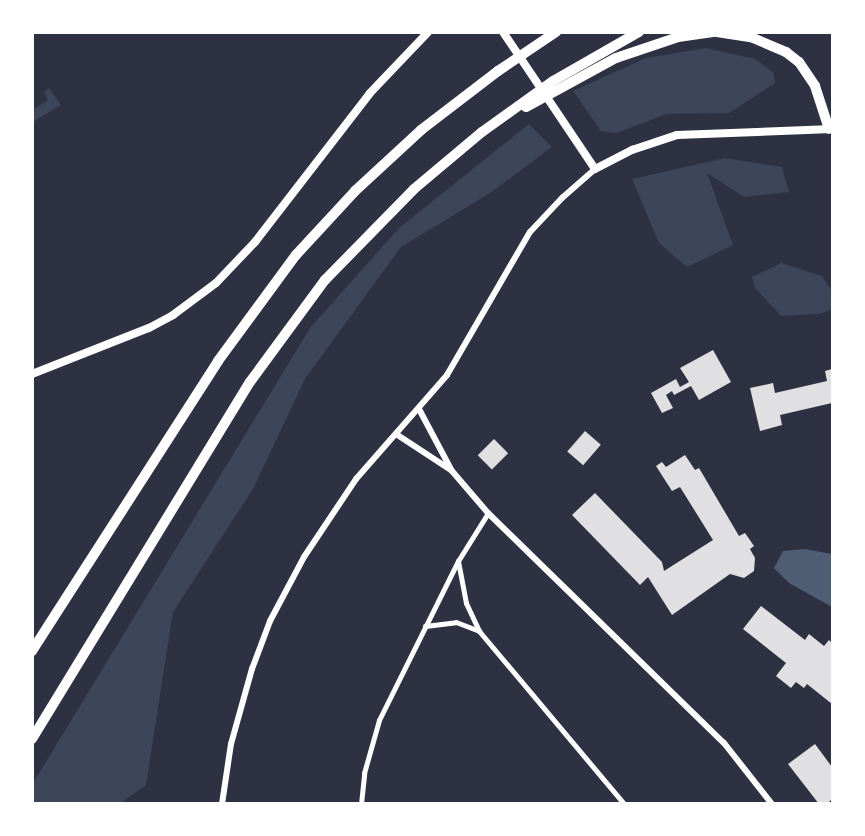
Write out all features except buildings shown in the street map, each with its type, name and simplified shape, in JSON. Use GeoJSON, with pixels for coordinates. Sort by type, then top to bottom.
{"type":"FeatureCollection","features":[{"type":"Feature","properties":{"kind":"highway"},"geometry":{"type":"LineString","coordinates":[[32,651],[223,354],[296,255],[355,191],[421,130],[498,71],[556,32]]}},
{"type":"Feature","properties":{"kind":"highway"},"geometry":{"type":"LineString","coordinates":[[32,739],[209,447],[277,341],[325,280],[383,219],[482,132],[553,81],[639,32]]}},
{"type":"Feature","properties":{"kind":"highway"},"geometry":{"type":"LineString","coordinates":[[482,132],[616,58],[678,37],[716,32],[754,38],[786,52],[799,62],[815,86],[831,129]]}},
{"type":"Feature","properties":{"kind":"main road"},"geometry":{"type":"LineString","coordinates":[[32,374],[148,328],[181,310],[216,283],[256,242],[370,93],[428,32]]}},
{"type":"Feature","properties":{"kind":"main road"},"geometry":{"type":"LineString","coordinates":[[503,32],[564,127],[595,169],[632,150],[677,135],[831,129]]}},
{"type":"Feature","properties":{"kind":"street"},"geometry":{"type":"LineString","coordinates":[[222,804],[242,704],[270,621],[304,557],[343,495],[420,409],[458,358],[510,262],[530,232],[562,198],[595,169]]}},
{"type":"Feature","properties":{"kind":"street"},"geometry":{"type":"LineString","coordinates":[[420,409],[452,471],[488,512],[724,744],[772,804]]}},
{"type":"Feature","properties":{"kind":"street"},"geometry":{"type":"LineString","coordinates":[[396,434],[452,471]]}},
{"type":"Feature","properties":{"kind":"street"},"geometry":{"type":"LineString","coordinates":[[361,804],[364,774],[379,720],[458,561],[488,512]]}},
{"type":"Feature","properties":{"kind":"street"},"geometry":{"type":"LineString","coordinates":[[458,561],[466,603],[479,631],[624,804]]}},
{"type":"Feature","properties":{"kind":"street"},"geometry":{"type":"LineString","coordinates":[[425,626],[456,622],[479,631]]}},
{"type":"Feature","properties":{"kind":"shaded area"},"geometry":{"type":"Polygon","coordinates":[[[706,48],[755,59],[773,72],[775,83],[729,113],[667,114],[616,133],[601,131],[573,91],[646,58],[706,48]]]}},
{"type":"Feature","properties":{"kind":"shaded area"},"geometry":{"type":"Polygon","coordinates":[[[49,88],[61,105],[33,122],[33,110],[48,100],[44,92],[49,88]]]}},
{"type":"Feature","properties":{"kind":"shaded area"},"geometry":{"type":"Polygon","coordinates":[[[529,124],[552,147],[490,193],[401,247],[305,379],[253,489],[173,612],[146,785],[121,803],[33,803],[33,783],[310,328],[399,228],[529,124]]]}},
{"type":"Feature","properties":{"kind":"shaded area"},"geometry":{"type":"Polygon","coordinates":[[[725,158],[782,167],[789,192],[744,197],[707,173],[733,245],[687,267],[659,243],[632,179],[725,158]]]}},
{"type":"Feature","properties":{"kind":"shaded area"},"geometry":{"type":"Polygon","coordinates":[[[781,263],[822,276],[832,291],[832,309],[820,314],[781,316],[755,288],[752,277],[781,263]]]}},
{"type":"Feature","properties":{"kind":"shaded area"},"geometry":{"type":"Polygon","coordinates":[[[805,549],[832,554],[832,607],[789,583],[774,568],[783,551],[805,549]]]}}]}
